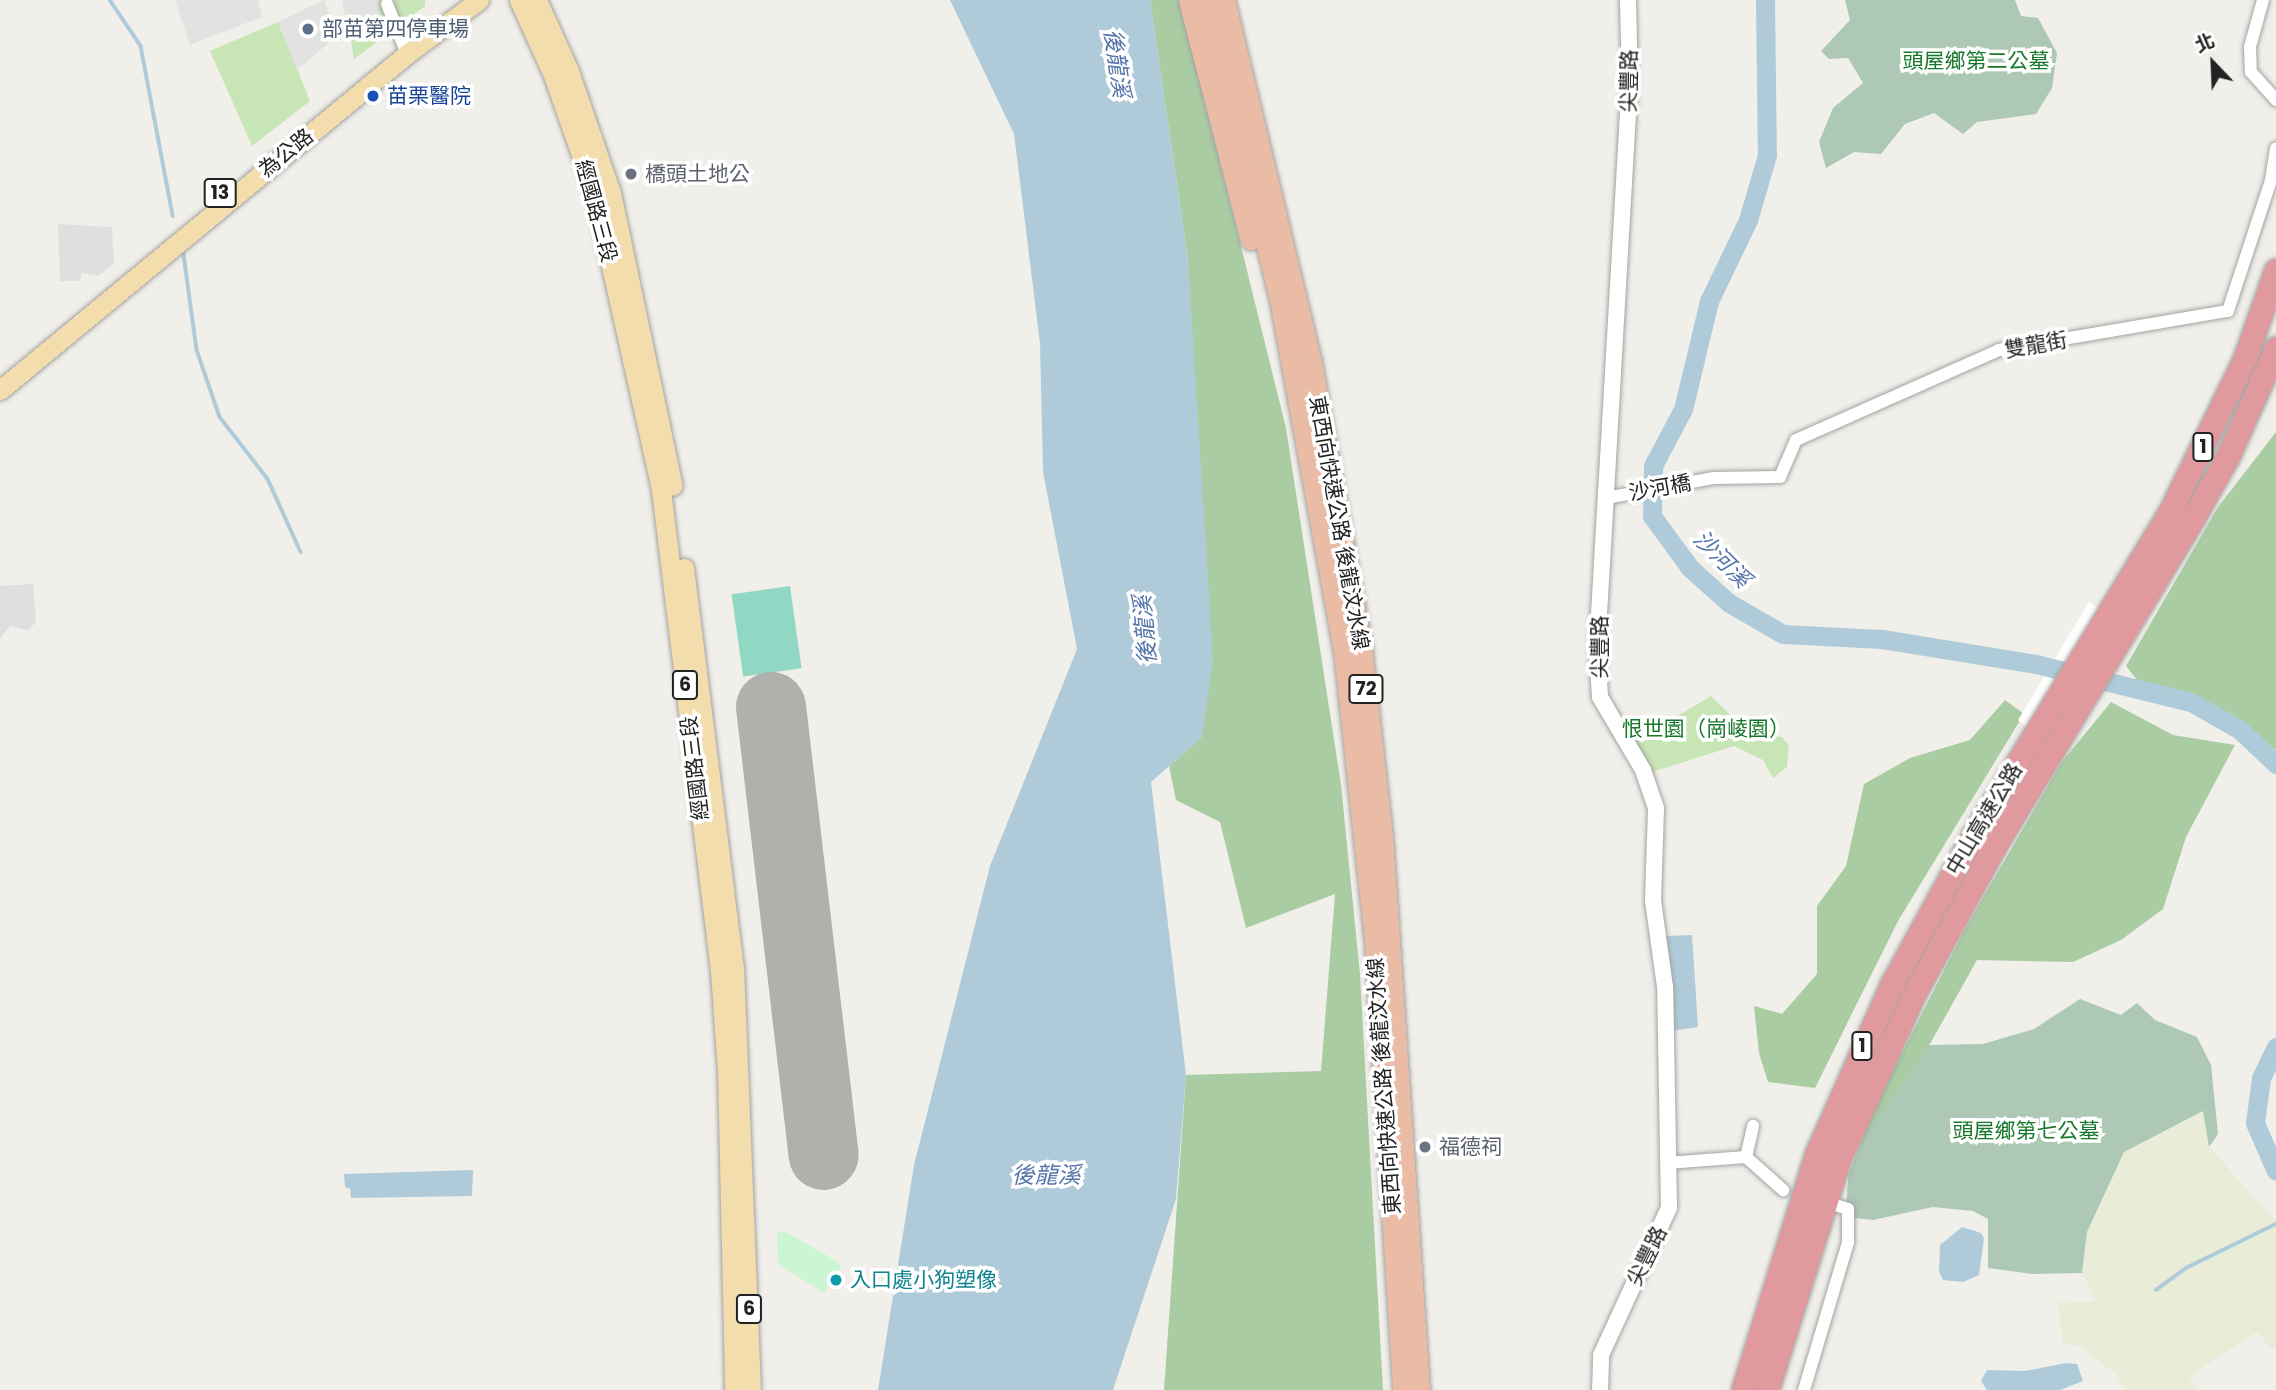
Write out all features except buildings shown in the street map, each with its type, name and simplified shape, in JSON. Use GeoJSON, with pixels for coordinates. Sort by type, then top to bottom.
{"type":"FeatureCollection","features":[{"type":"Feature","properties":{"kind":"highway"},"geometry":{"type":"LineString","coordinates":[[1189,0],[1297,417],[1314,466]]}},
{"type":"Feature","properties":{"kind":"highway","name":"東西向快速公路 後龍汶水線"},"geometry":{"type":"LineString","coordinates":[[1208,0],[1280,299],[1314,466],[1344,650],[1367,852],[1403,1390]]}},
{"type":"Feature","properties":{"kind":"highway","name":"東西向快速公路 後龍汶水線"},"geometry":{"type":"LineString","coordinates":[[1232,2],[1311,362],[1361,647],[1382,836],[1419,1390]]}},
{"type":"Feature","properties":{"kind":"highway","name":"中山高速公路"},"geometry":{"type":"LineString","coordinates":[[1768,1390],[1817,1220],[1873,1081],[2109,614],[2204,444],[2245,358],[2276,270]]}},
{"type":"Feature","properties":{"kind":"highway","name":"中山高速公路"},"geometry":{"type":"LineString","coordinates":[[1743,1390],[1795,1214],[1850,1072],[1935,901],[2049,734],[2129,625],[2228,456],[2276,348]]}},
{"type":"Feature","properties":{"kind":"main road","name":"為公路"},"geometry":{"type":"LineString","coordinates":[[0,390],[460,0]]}},
{"type":"Feature","properties":{"kind":"main road","name":"為公路"},"geometry":{"type":"LineString","coordinates":[[0,376],[403,50],[479,0]]}},
{"type":"Feature","properties":{"kind":"main road","name":"經國路三段"},"geometry":{"type":"LineString","coordinates":[[519,0],[553,75],[595,194],[661,490],[720,971],[727,1070],[734,1390]]}},
{"type":"Feature","properties":{"kind":"main road","name":"經國路三段"},"geometry":{"type":"LineString","coordinates":[[537,0],[569,71],[611,193],[674,487],[734,967],[751,1390]]}},
{"type":"Feature","properties":{"kind":"street","name":"尖豐路"},"geometry":{"type":"LineString","coordinates":[[1600,1390],[1601,1355],[1668,1208],[1665,987],[1653,900],[1656,808],[1643,770],[1600,697],[1597,649],[1630,92],[1628,0]]}},
{"type":"Feature","properties":{"kind":"street"},"geometry":{"type":"LineString","coordinates":[[2263,0],[2250,47],[2251,72],[2276,100]]}},
{"type":"Feature","properties":{"kind":"street"},"geometry":{"type":"LineString","coordinates":[[387,4],[403,50]]}},
{"type":"Feature","properties":{"kind":"street","name":"雙龍街"},"geometry":{"type":"LineString","coordinates":[[1714,478],[1780,477],[1796,440],[1999,350],[2228,311],[2273,181],[2276,148]]}},
{"type":"Feature","properties":{"kind":"street","name":"沙河橋"},"geometry":{"type":"LineString","coordinates":[[1605,498],[1714,478]]}},
{"type":"Feature","properties":{"kind":"street"},"geometry":{"type":"LineString","coordinates":[[1746,1157],[1753,1126]]}},
{"type":"Feature","properties":{"kind":"street"},"geometry":{"type":"LineString","coordinates":[[1667,1163],[1746,1157],[1783,1190]]}},
{"type":"Feature","properties":{"kind":"street"},"geometry":{"type":"LineString","coordinates":[[1804,1390],[1848,1242],[1848,1209],[1838,1206]]}},
{"type":"Feature","properties":{"kind":"shaded area"},"geometry":{"type":"Polygon","coordinates":[[[175,0],[258,0],[262,17],[190,45],[175,0]]]}},
{"type":"Feature","properties":{"kind":"shaded area","name":"部苗第四停車場"},"geometry":{"type":"Polygon","coordinates":[[[324,0],[337,36],[297,70],[278,22],[324,0]]]}},
{"type":"Feature","properties":{"kind":"shaded area"},"geometry":{"type":"Polygon","coordinates":[[[342,0],[378,0],[380,14],[346,24],[342,0]]]}},
{"type":"Feature","properties":{"kind":"shaded area"},"geometry":{"type":"Polygon","coordinates":[[[58,224],[112,227],[114,264],[98,276],[82,273],[80,281],[60,281],[58,224]]]}},
{"type":"Feature","properties":{"kind":"shaded area"},"geometry":{"type":"Polygon","coordinates":[[[33,584],[36,621],[29,631],[10,626],[0,639],[0,586],[33,584]]]}},
{"type":"Feature","properties":{"kind":"green space"},"geometry":{"type":"Polygon","coordinates":[[[344,0],[425,0],[425,6],[354,59],[344,0]]]}},
{"type":"Feature","properties":{"kind":"green space"},"geometry":{"type":"Polygon","coordinates":[[[1150,0],[1180,0],[1286,428],[1341,785],[1360,974],[1383,1390],[1164,1390],[1186,1075],[1321,1071],[1335,894],[1246,928],[1220,822],[1176,800],[1169,766],[1202,737],[1188,260],[1150,0]]]}},
{"type":"Feature","properties":{"kind":"green space","name":"頭屋鄉第二公墓"},"geometry":{"type":"Polygon","coordinates":[[[1845,0],[2015,0],[2021,16],[2038,18],[2057,53],[2052,88],[2036,114],[1977,122],[1963,134],[1934,113],[1905,124],[1881,154],[1854,152],[1826,168],[1819,142],[1833,108],[1863,83],[1848,58],[1829,59],[1821,51],[1850,20],[1845,0]]]}},
{"type":"Feature","properties":{"kind":"green space"},"geometry":{"type":"Polygon","coordinates":[[[278,22],[310,101],[252,146],[210,51],[278,22]]]}},
{"type":"Feature","properties":{"kind":"green space"},"geometry":{"type":"Polygon","coordinates":[[[2276,432],[2276,750],[2207,703],[2137,680],[2126,666],[2218,507],[2276,432]]]}},
{"type":"Feature","properties":{"kind":"green space"},"geometry":{"type":"Polygon","coordinates":[[[790,586],[802,668],[743,676],[732,594],[790,586]]]}},
{"type":"Feature","properties":{"kind":"green space","name":"恨世園（崗崚園）"},"geometry":{"type":"Polygon","coordinates":[[[1711,696],[1749,733],[1782,737],[1789,746],[1787,767],[1773,778],[1763,760],[1734,746],[1652,772],[1635,741],[1711,696]]]}},
{"type":"Feature","properties":{"kind":"green space"},"geometry":{"type":"Polygon","coordinates":[[[2005,700],[2024,714],[1898,921],[1815,1088],[1768,1082],[1759,1053],[1754,1006],[1782,1014],[1817,974],[1817,906],[1846,866],[1864,784],[1910,758],[1970,740],[2005,700]]]}},
{"type":"Feature","properties":{"kind":"green space"},"geometry":{"type":"Polygon","coordinates":[[[2111,702],[2173,735],[2235,745],[2186,837],[2163,909],[2121,940],[2073,962],[1977,960],[1847,1192],[1849,1173],[1876,1104],[1965,929],[2061,763],[2111,702]]]}},
{"type":"Feature","properties":{"kind":"green space","name":"頭屋鄉第七公墓"},"geometry":{"type":"Polygon","coordinates":[[[2080,999],[2121,1015],[2137,1003],[2155,1020],[2197,1037],[2211,1065],[2218,1134],[2209,1147],[2203,1111],[2124,1152],[2087,1232],[2082,1273],[2032,1274],[1988,1268],[1988,1219],[1973,1211],[1933,1207],[1873,1220],[1845,1217],[1849,1173],[1870,1128],[1929,1045],[1983,1044],[2034,1029],[2080,999]]]}},
{"type":"Feature","properties":{"kind":"green space"},"geometry":{"type":"Polygon","coordinates":[[[2204,1111],[2209,1147],[2276,1221],[2276,1347],[2272,1349],[2257,1332],[2189,1376],[2196,1390],[2126,1390],[2115,1373],[2081,1347],[2062,1342],[2058,1301],[2096,1302],[2082,1273],[2087,1232],[2124,1152],[2204,1111]]]}},
{"type":"Feature","properties":{"kind":"green space"},"geometry":{"type":"Polygon","coordinates":[[[786,1232],[838,1262],[841,1268],[824,1293],[778,1264],[777,1233],[786,1232]]]}},
{"type":"Feature","properties":{"kind":"water","name":"後龍溪"},"geometry":{"type":"Polygon","coordinates":[[[950,0],[1150,0],[1188,260],[1213,659],[1202,737],[1151,782],[1186,1075],[1176,1199],[1113,1390],[878,1390],[914,1165],[990,866],[1077,649],[1043,472],[1040,343],[1014,134],[950,0]]]}},
{"type":"Feature","properties":{"kind":"water"},"geometry":{"type":"Polygon","coordinates":[[[1692,935],[1698,1027],[1671,1031],[1671,969],[1665,936],[1692,935]]]}},
{"type":"Feature","properties":{"kind":"water"},"geometry":{"type":"Polygon","coordinates":[[[473,1170],[472,1196],[351,1198],[350,1189],[345,1187],[344,1174],[473,1170]]]}},
{"type":"Feature","properties":{"kind":"water"},"geometry":{"type":"Polygon","coordinates":[[[1962,1227],[1981,1233],[1984,1238],[1979,1275],[1963,1282],[1943,1280],[1939,1271],[1940,1245],[1962,1227]]]}},
{"type":"Feature","properties":{"kind":"water"},"geometry":{"type":"Polygon","coordinates":[[[2066,1363],[2077,1364],[2083,1381],[2060,1390],[1987,1390],[1981,1381],[1987,1370],[2025,1371],[2066,1363]]]}},
{"type":"Feature","properties":{"kind":"pier"},"geometry":{"type":"Polygon","coordinates":[[[2089,602],[2139,632],[2068,750],[2018,720],[2089,602]]]}},
{"type":"Feature","properties":{"kind":"waterway"},"geometry":{"type":"LineString","coordinates":[[110,0],[141,46],[173,216]]}},
{"type":"Feature","properties":{"kind":"waterway","name":"沙河溪"},"geometry":{"type":"LineString","coordinates":[[1765,0],[1767,155],[1748,220],[1709,301],[1683,409],[1653,466],[1652,516],[1690,568],[1729,603],[1783,634],[1882,639],[2036,664],[2191,702],[2240,730],[2276,764]]}},
{"type":"Feature","properties":{"kind":"waterway"},"geometry":{"type":"LineString","coordinates":[[183,247],[197,350],[220,417],[268,479],[301,552]]}},
{"type":"Feature","properties":{"kind":"waterway","name":"沙河溪"},"geometry":{"type":"LineString","coordinates":[[2276,1047],[2261,1078],[2255,1123],[2276,1171]]}},
{"type":"Feature","properties":{"kind":"waterway"},"geometry":{"type":"LineString","coordinates":[[2156,1290],[2186,1268],[2276,1224]]}},
{"type":"Feature","properties":{"kind":"runway"},"geometry":{"type":"LineString","coordinates":[[771,707],[824,1155]]}},
{"type":"Feature","properties":{"kind":"place","name":"部苗第四停車場"},"geometry":{"type":"Point","coordinates":[308,29]}},
{"type":"Feature","properties":{"kind":"place","name":"苗栗醫院"},"geometry":{"type":"Point","coordinates":[373,96]}},
{"type":"Feature","properties":{"kind":"place","name":"橋頭土地公"},"geometry":{"type":"Point","coordinates":[631,174]}},
{"type":"Feature","properties":{"kind":"place","name":"福德祠"},"geometry":{"type":"Point","coordinates":[1425,1147]}},
{"type":"Feature","properties":{"kind":"place","name":"入口處小狗塑像"},"geometry":{"type":"Point","coordinates":[836,1280]}}]}
